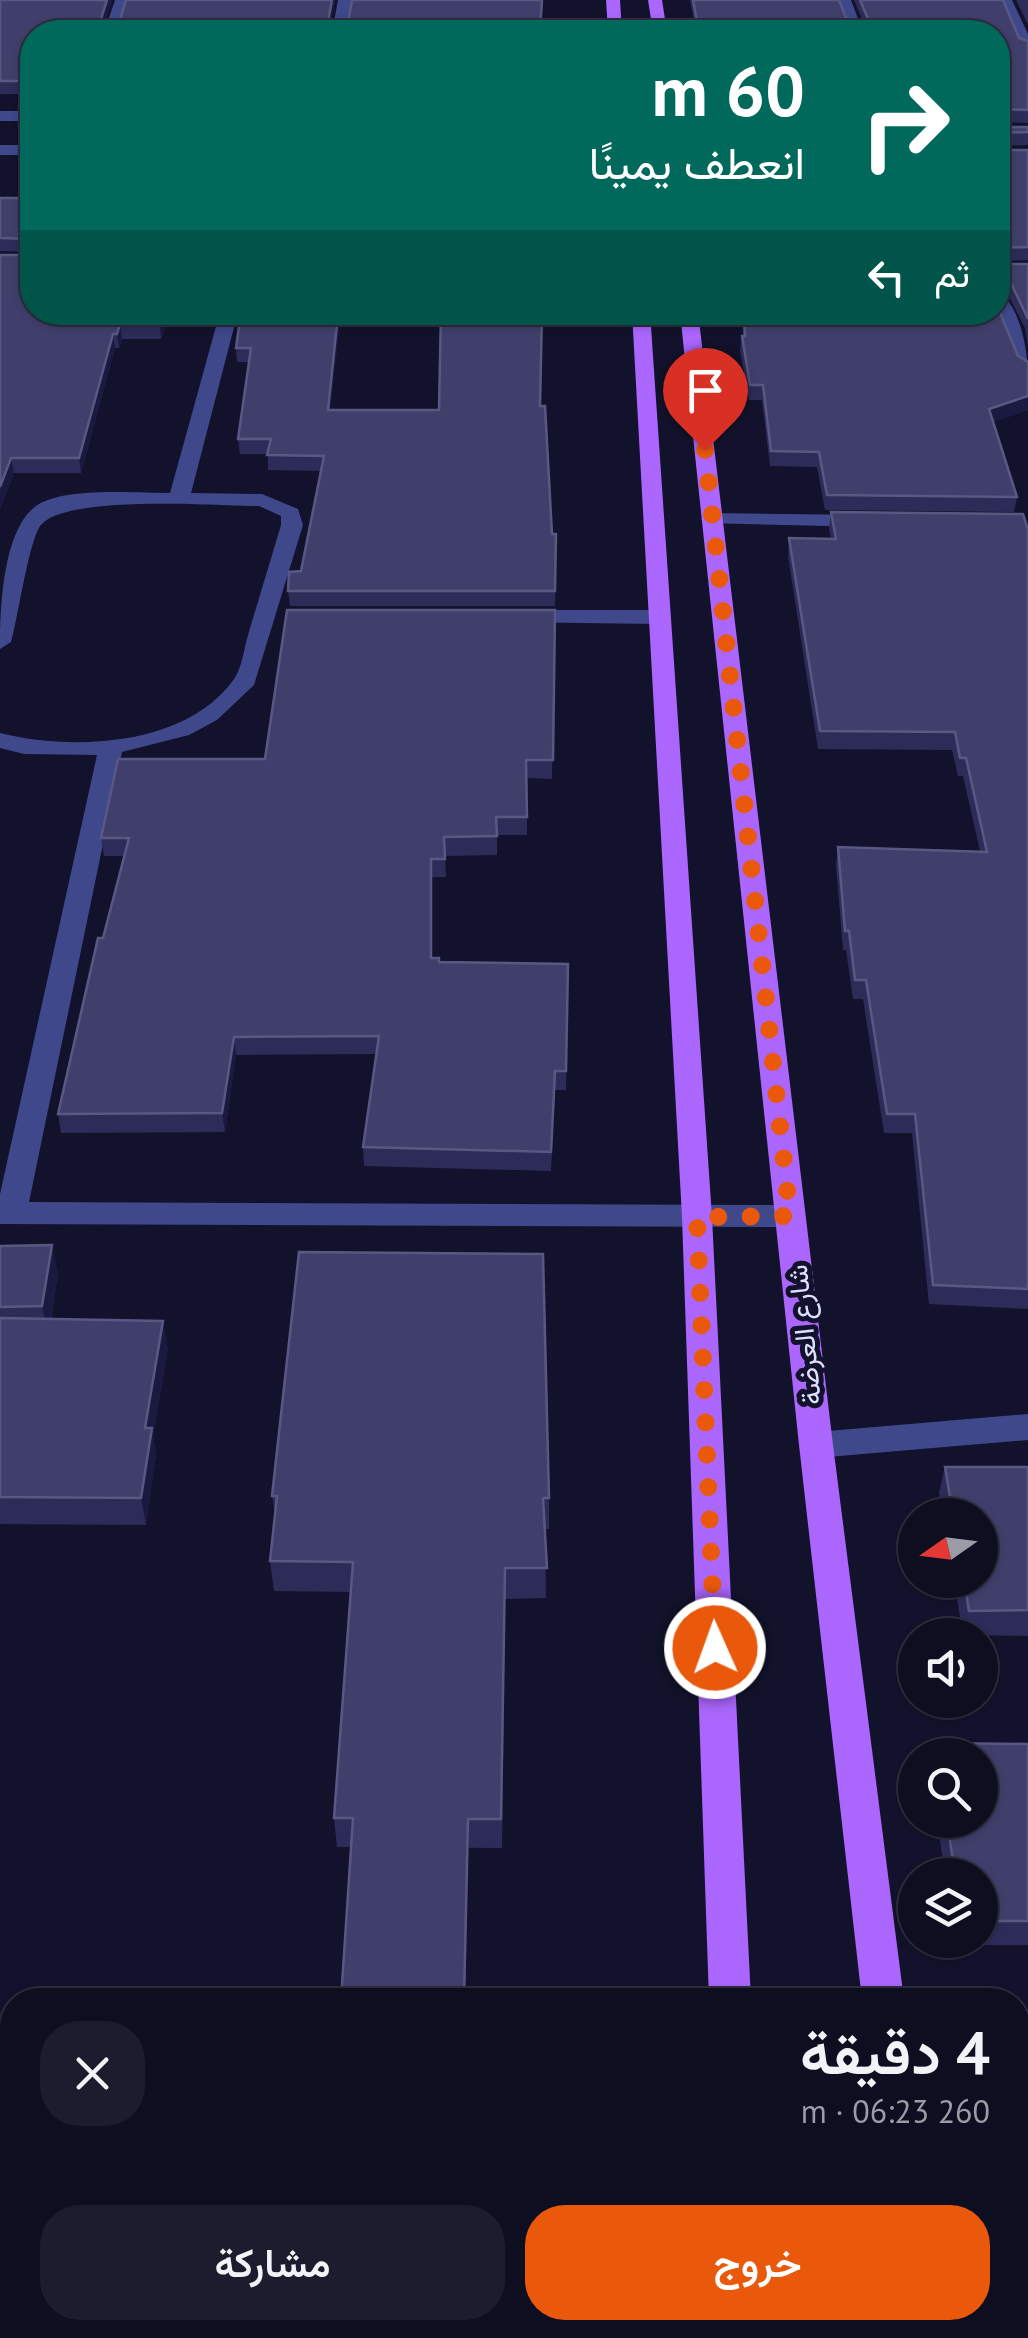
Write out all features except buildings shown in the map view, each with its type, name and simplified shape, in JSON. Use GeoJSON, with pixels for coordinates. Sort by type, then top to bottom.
{"type":"FeatureCollection","features":[{"type":"Feature","properties":{"kind":"main road"},"geometry":{"type":"LineString","coordinates":[[641,325],[697,1217],[729,1988]]}},
{"type":"Feature","properties":{"kind":"main road","name":"شارع العرضة"},"geometry":{"type":"LineString","coordinates":[[691,325],[816,1445],[882,1988]]}},
{"type":"Feature","properties":{"kind":"street"},"geometry":{"type":"LineString","coordinates":[[1005,0],[1028,49]]}},
{"type":"Feature","properties":{"kind":"street"},"geometry":{"type":"LineString","coordinates":[[180,500],[225,325]]}},
{"type":"Feature","properties":{"kind":"street"},"geometry":{"type":"LineString","coordinates":[[1009,325],[1028,369]]}},
{"type":"Feature","properties":{"kind":"street"},"geometry":{"type":"LineString","coordinates":[[0,642],[29,526],[39,514],[70,500],[262,500],[291,513],[275,617],[246,680],[232,698],[181,730],[111,748],[24,746],[0,740]]}},
{"type":"Feature","properties":{"kind":"street"},"geometry":{"type":"LineString","coordinates":[[712,519],[890,521]]}},
{"type":"Feature","properties":{"kind":"street"},"geometry":{"type":"LineString","coordinates":[[482,617],[660,617]]}},
{"type":"Feature","properties":{"kind":"street"},"geometry":{"type":"LineString","coordinates":[[111,748],[5,1213],[790,1216]]}},
{"type":"Feature","properties":{"kind":"street"},"geometry":{"type":"LineString","coordinates":[[816,1445],[1028,1427]]}},
{"type":"Feature","properties":{"kind":"route"},"geometry":{"type":"LineString","coordinates":[[705,450],[790,1216],[697,1217],[715,1648]]}}]}
